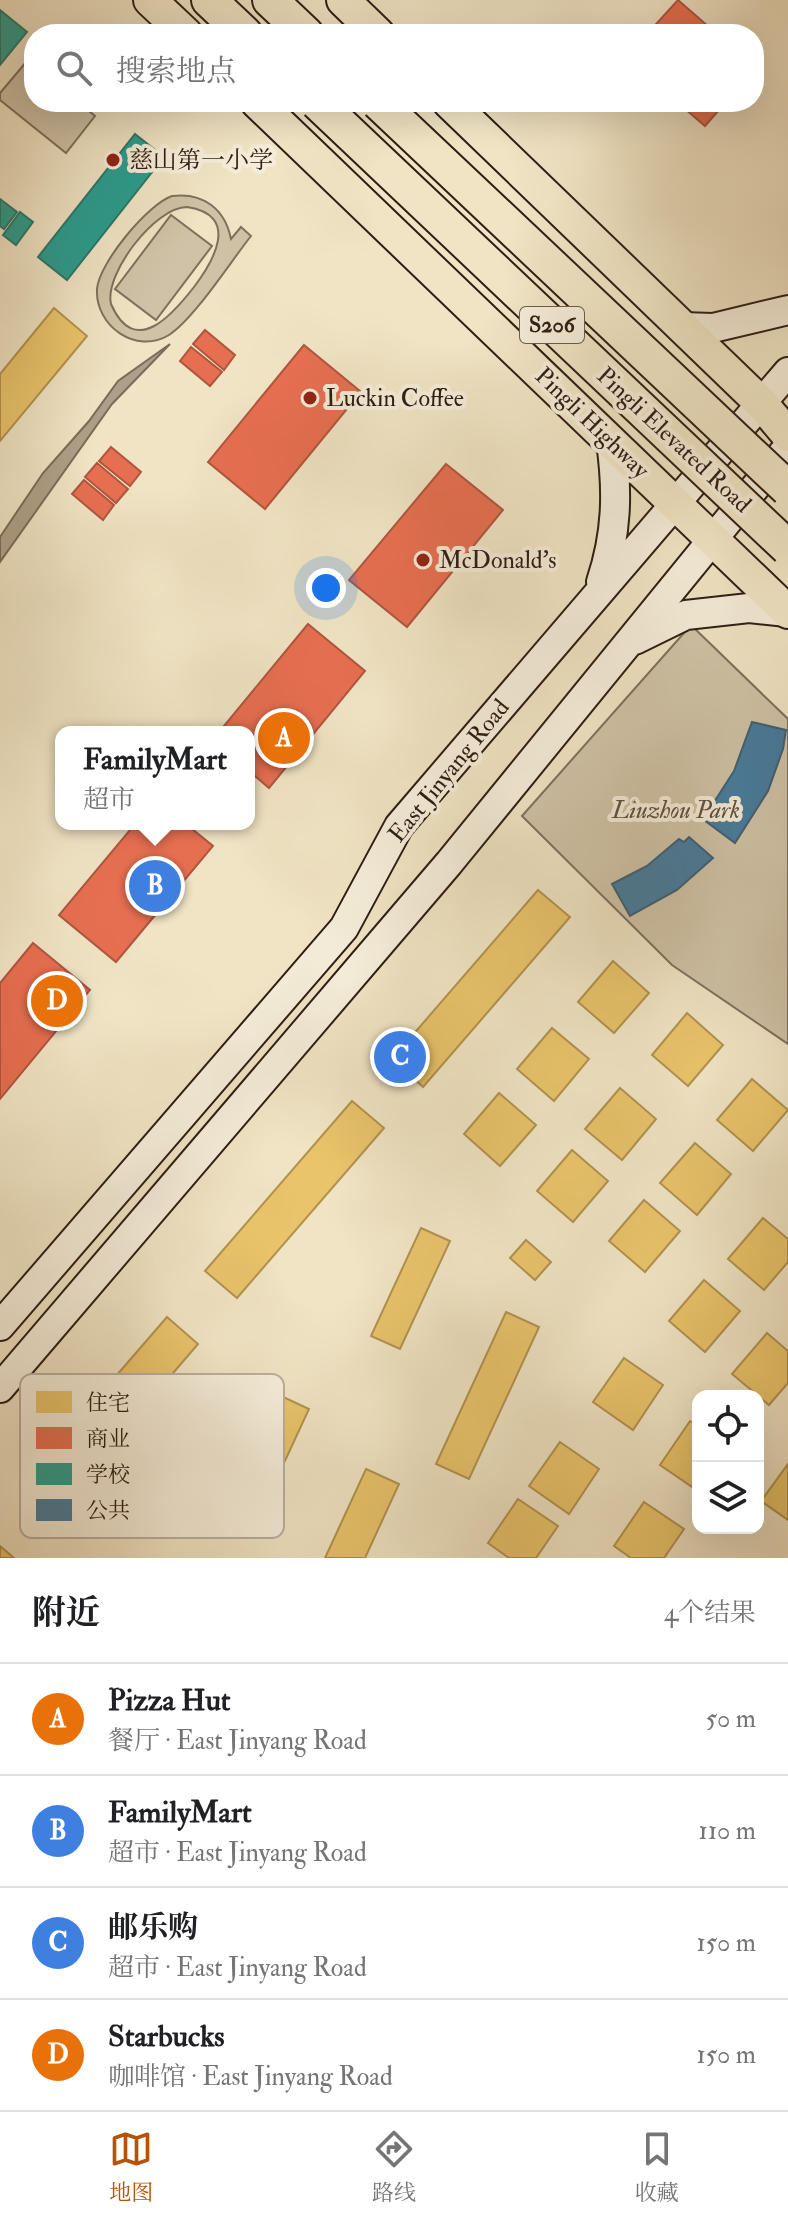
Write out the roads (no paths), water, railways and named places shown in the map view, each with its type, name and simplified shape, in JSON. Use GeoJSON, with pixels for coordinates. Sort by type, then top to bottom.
{"type":"FeatureCollection","features":[{"type":"Feature","properties":{"kind":"highway"},"geometry":{"type":"LineString","coordinates":[[209,0],[234,24]]}},
{"type":"Feature","properties":{"kind":"highway"},"geometry":{"type":"LineString","coordinates":[[270,0],[295,24]]}},
{"type":"Feature","properties":{"kind":"highway","name":"Pingli Elevated Road"},"geometry":{"type":"LineString","coordinates":[[328,112],[788,548]]}},
{"type":"Feature","properties":{"kind":"highway","name":"Pingli Elevated Road"},"geometry":{"type":"LineString","coordinates":[[389,112],[788,489]]}},
{"type":"Feature","properties":{"kind":"main road"},"geometry":{"type":"LineString","coordinates":[[150,0],[175,24]]}},
{"type":"Feature","properties":{"kind":"main road"},"geometry":{"type":"LineString","coordinates":[[343,0],[368,24]]}},
{"type":"Feature","properties":{"kind":"main road","name":"Pingli Highway"},"geometry":{"type":"LineString","coordinates":[[267,112],[788,612]]}},
{"type":"Feature","properties":{"kind":"main road"},"geometry":{"type":"LineString","coordinates":[[459,112],[761,403],[788,435]]}},
{"type":"Feature","properties":{"kind":"main road"},"geometry":{"type":"LineString","coordinates":[[682,327],[713,328],[788,310]]}},
{"type":"Feature","properties":{"kind":"main road","name":"East Jinyang Road"},"geometry":{"type":"LineString","coordinates":[[0,1326],[344,928],[399,826],[788,372]]}},
{"type":"Feature","properties":{"kind":"main road"},"geometry":{"type":"LineString","coordinates":[[597,595],[614,532],[618,489],[611,442]]}},
{"type":"Feature","properties":{"kind":"main road"},"geometry":{"type":"LineString","coordinates":[[0,1388],[449,863],[788,447]]}},
{"type":"Feature","properties":{"kind":"main road"},"geometry":{"type":"LineString","coordinates":[[627,644],[686,615],[749,608],[788,612]]}},
{"type":"Feature","properties":{"kind":"place","name":"慈山第一小学"},"geometry":{"type":"Point","coordinates":[113,160]}},
{"type":"Feature","properties":{"kind":"place","name":"Luckin Coffee"},"geometry":{"type":"Point","coordinates":[310,398]}},
{"type":"Feature","properties":{"kind":"place","name":"McDonald's"},"geometry":{"type":"Point","coordinates":[423,560]}},
{"type":"Feature","properties":{"kind":"place","name":"Pizza Hut"},"geometry":{"type":"Point","coordinates":[284,738]}},
{"type":"Feature","properties":{"kind":"place","name":"FamilyMart"},"geometry":{"type":"Point","coordinates":[155,886]}},
{"type":"Feature","properties":{"kind":"place","name":"Starbucks"},"geometry":{"type":"Point","coordinates":[57,1001]}},
{"type":"Feature","properties":{"kind":"place","name":"邮乐购"},"geometry":{"type":"Point","coordinates":[400,1057]}},
{"type":"Feature","properties":{"kind":"park label","name":"Liuzhou Park"},"geometry":{"type":"Point","coordinates":[676,810]}}]}
